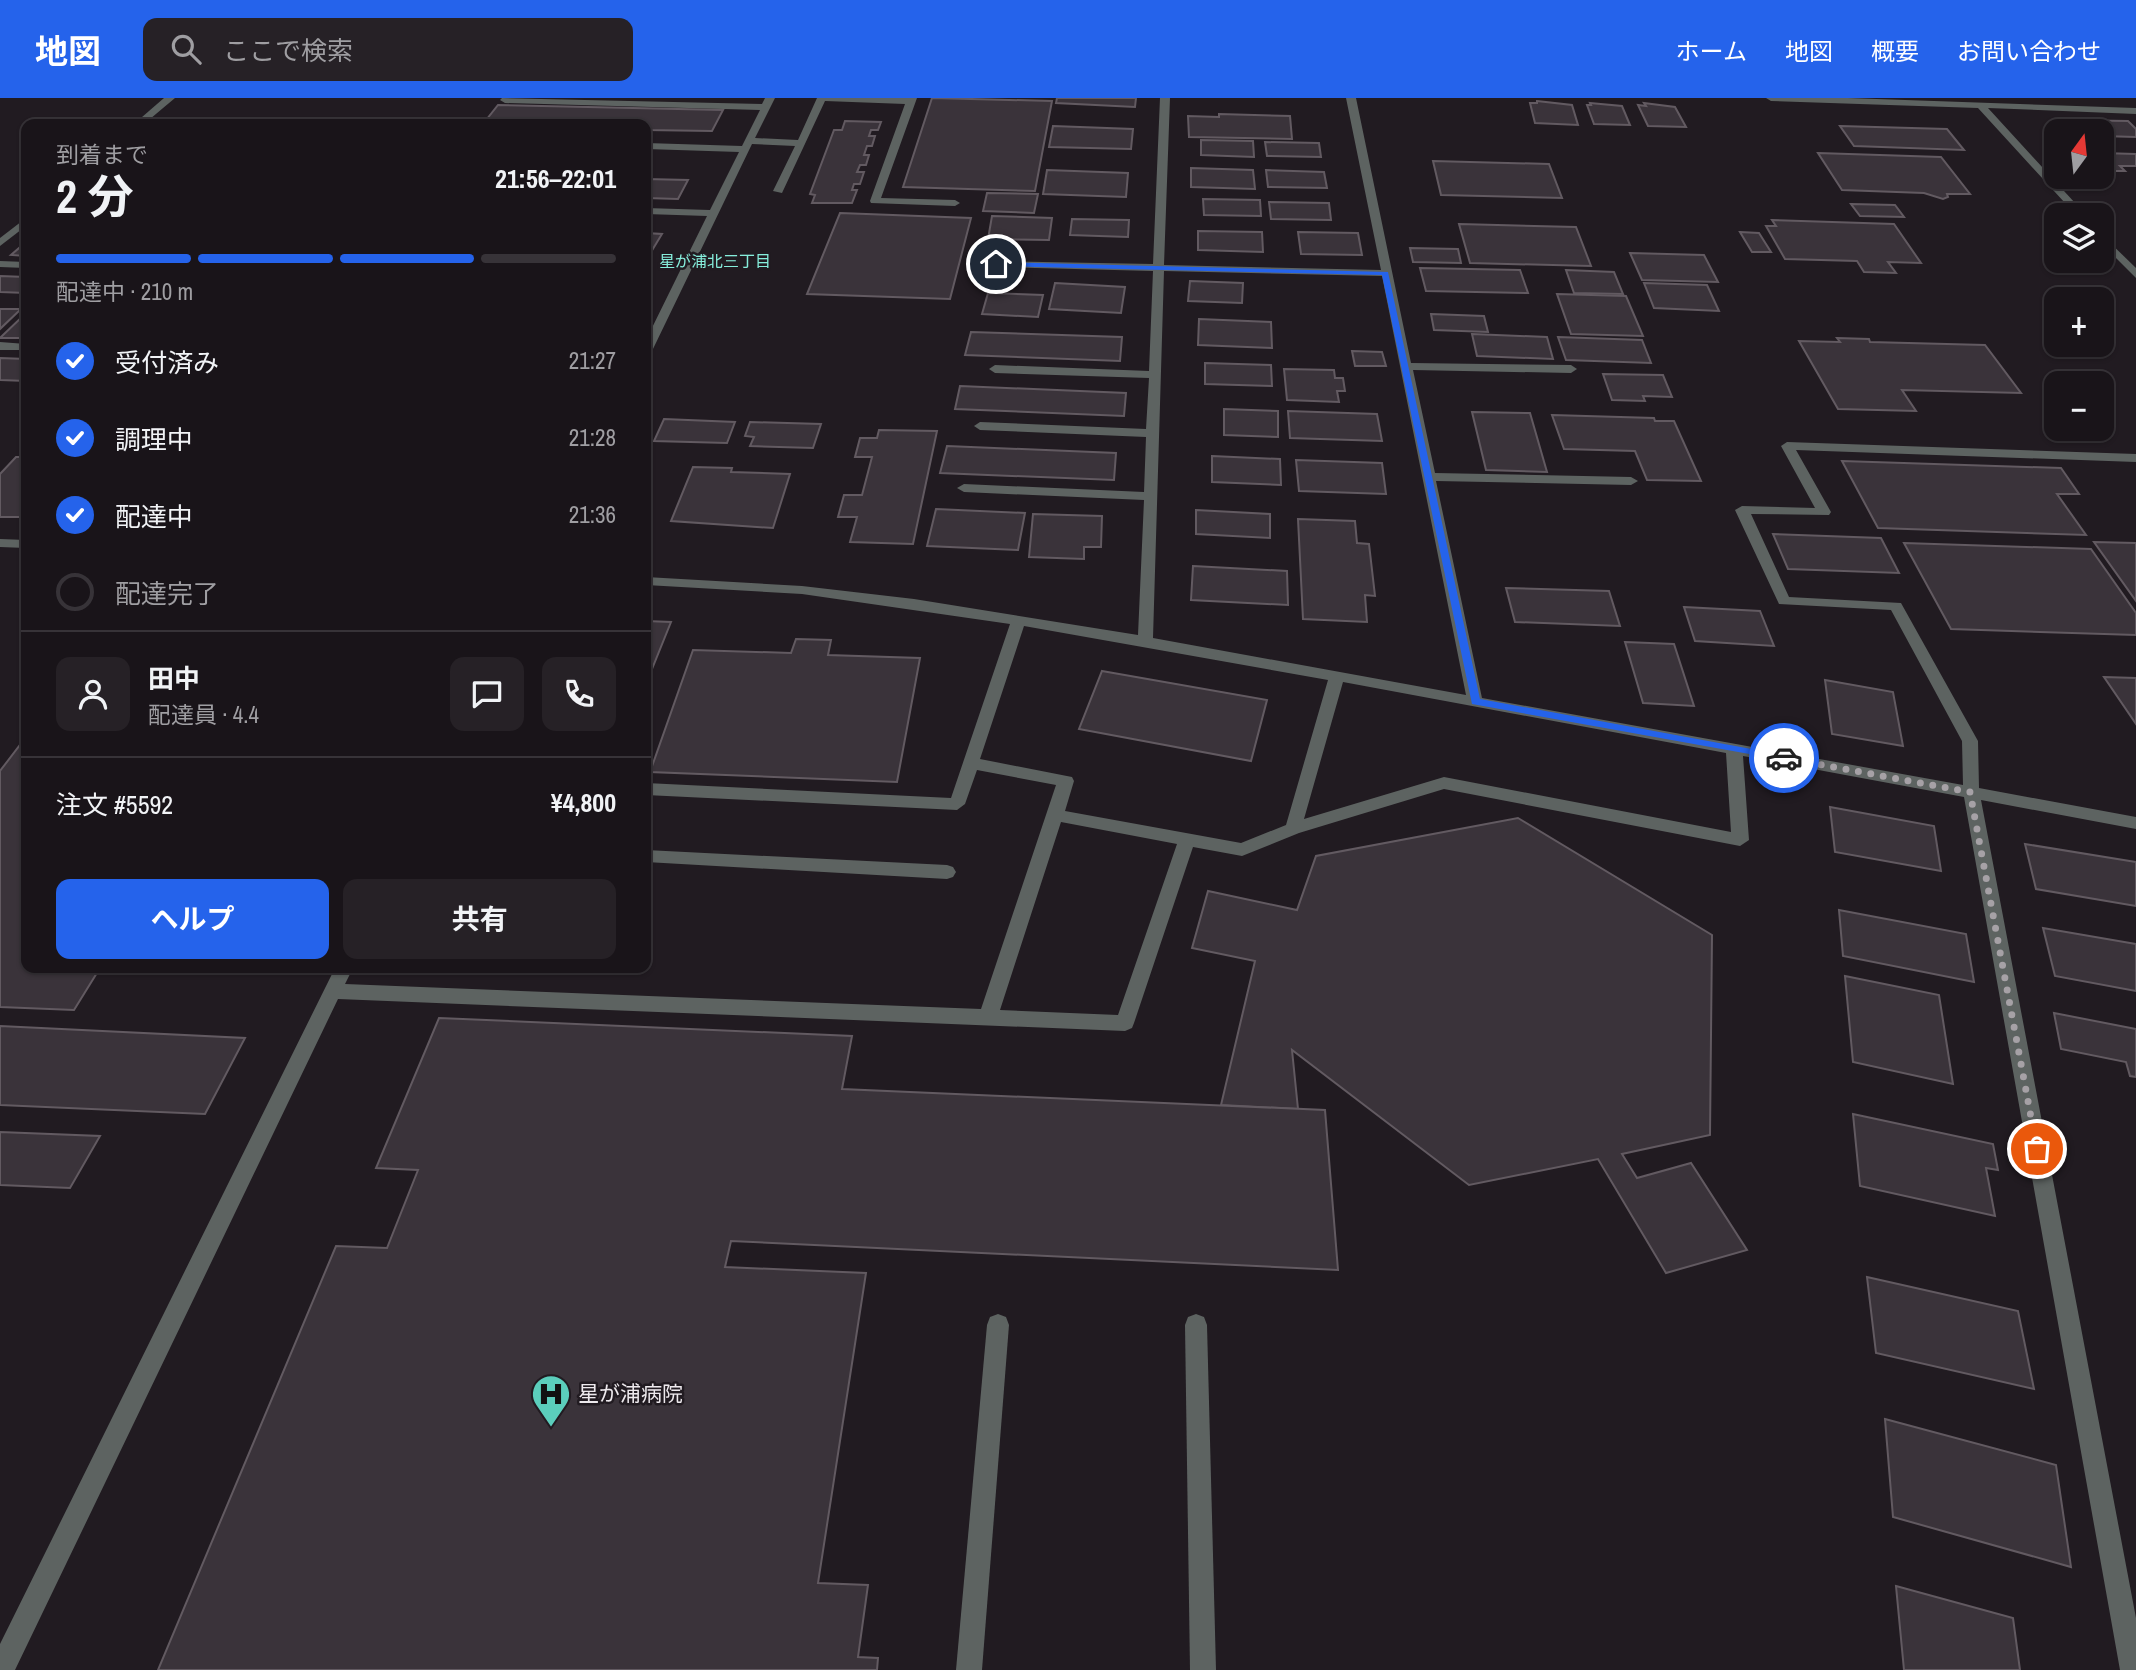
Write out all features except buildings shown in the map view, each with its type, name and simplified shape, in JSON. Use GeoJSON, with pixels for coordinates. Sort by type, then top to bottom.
{"type":"FeatureCollection","features":[{"type":"Feature","properties":{"kind":"street"},"geometry":{"type":"LineString","coordinates":[[145,119],[170,98]]}},
{"type":"Feature","properties":{"kind":"street"},"geometry":{"type":"LineString","coordinates":[[778,191],[822,98],[912,99],[875,201],[955,203]]}},
{"type":"Feature","properties":{"kind":"street"},"geometry":{"type":"LineString","coordinates":[[1145,641],[1165,98]]}},
{"type":"Feature","properties":{"kind":"street"},"geometry":{"type":"LineString","coordinates":[[1351,98],[1475,702]]}},
{"type":"Feature","properties":{"kind":"street"},"geometry":{"type":"LineString","coordinates":[[1771,98],[1950,101],[1980,105],[2136,111]]}},
{"type":"Feature","properties":{"kind":"street"},"geometry":{"type":"LineString","coordinates":[[505,100],[768,102],[651,341]]}},
{"type":"Feature","properties":{"kind":"street"},"geometry":{"type":"LineString","coordinates":[[1980,105],[2070,203]]}},
{"type":"Feature","properties":{"kind":"street"},"geometry":{"type":"LineString","coordinates":[[651,146],[801,143]]}},
{"type":"Feature","properties":{"kind":"street"},"geometry":{"type":"LineString","coordinates":[[651,211],[713,213]]}},
{"type":"Feature","properties":{"kind":"street"},"geometry":{"type":"LineString","coordinates":[[0,243],[21,225]]}},
{"type":"Feature","properties":{"kind":"street"},"geometry":{"type":"LineString","coordinates":[[2114,251],[2136,275]]}},
{"type":"Feature","properties":{"kind":"street"},"geometry":{"type":"LineString","coordinates":[[0,264],[21,265]]}},
{"type":"Feature","properties":{"kind":"street"},"geometry":{"type":"LineString","coordinates":[[996,264],[1159,270],[1385,273]]}},
{"type":"Feature","properties":{"kind":"street"},"geometry":{"type":"LineString","coordinates":[[0,346],[21,347]]}},
{"type":"Feature","properties":{"kind":"street"},"geometry":{"type":"LineString","coordinates":[[1405,366],[1571,369]]}},
{"type":"Feature","properties":{"kind":"street"},"geometry":{"type":"LineString","coordinates":[[995,369],[1153,375]]}},
{"type":"Feature","properties":{"kind":"street"},"geometry":{"type":"LineString","coordinates":[[980,426],[1153,433]]}},
{"type":"Feature","properties":{"kind":"street"},"geometry":{"type":"LineString","coordinates":[[2133,1670],[1970,792],[1970,741],[1896,606],[1784,601],[1742,510],[1824,512],[1787,446],[2136,458]]}},
{"type":"Feature","properties":{"kind":"street"},"geometry":{"type":"LineString","coordinates":[[1428,477],[1632,481]]}},
{"type":"Feature","properties":{"kind":"street"},"geometry":{"type":"LineString","coordinates":[[964,488],[1151,496]]}},
{"type":"Feature","properties":{"kind":"street"},"geometry":{"type":"LineString","coordinates":[[0,543],[21,544]]}},
{"type":"Feature","properties":{"kind":"street"},"geometry":{"type":"LineString","coordinates":[[651,581],[802,590],[1145,641],[2136,823]]}},
{"type":"Feature","properties":{"kind":"street"},"geometry":{"type":"LineString","coordinates":[[651,789],[957,804],[1018,621]]}},
{"type":"Feature","properties":{"kind":"street"},"geometry":{"type":"LineString","coordinates":[[1293,829],[1337,677]]}},
{"type":"Feature","properties":{"kind":"street"},"geometry":{"type":"LineString","coordinates":[[1055,815],[1242,850],[1293,829],[1444,783],[1740,840],[1734,749]]}},
{"type":"Feature","properties":{"kind":"street"},"geometry":{"type":"LineString","coordinates":[[971,764],[1066,781],[988,1018]]}},
{"type":"Feature","properties":{"kind":"street"},"geometry":{"type":"LineString","coordinates":[[332,991],[1125,1023],[1187,840]]}},
{"type":"Feature","properties":{"kind":"street"},"geometry":{"type":"LineString","coordinates":[[651,856],[947,872]]}},
{"type":"Feature","properties":{"kind":"street"},"geometry":{"type":"LineString","coordinates":[[1,1670],[341,973]]}},
{"type":"Feature","properties":{"kind":"street"},"geometry":{"type":"LineString","coordinates":[[969,1670],[998,1325]]}},
{"type":"Feature","properties":{"kind":"street"},"geometry":{"type":"LineString","coordinates":[[1196,1325],[1203,1670]]}},
{"type":"Feature","properties":{"kind":"way so far"},"geometry":{"type":"LineString","coordinates":[[1784,758],[1970,792],[2037,1149]]}},
{"type":"Feature","properties":{"kind":"place","name":"星が浦病院"},"geometry":{"type":"Point","coordinates":[551,1428]}},
{"type":"Feature","properties":{"kind":"district","name":"星が浦北三丁目"},"geometry":{"type":"Point","coordinates":[715,261]}},
{"type":"Feature","properties":{"kind":"route"},"geometry":{"type":"LineString","coordinates":[[996,264],[1159,270],[1385,273],[1475,702],[1784,758]]}}]}
